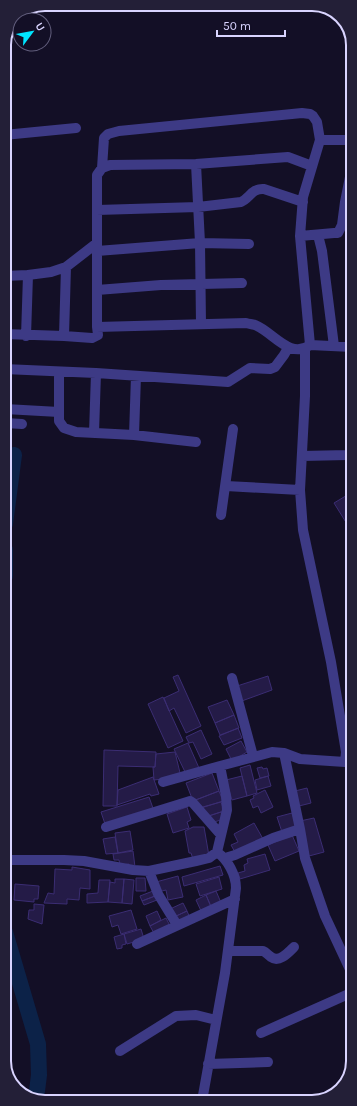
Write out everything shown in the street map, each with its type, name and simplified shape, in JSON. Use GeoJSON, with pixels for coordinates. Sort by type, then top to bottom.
{"type":"FeatureCollection","features":[{"type":"Feature","properties":{"kind":"street"},"geometry":{"type":"LineString","coordinates":[[11,335],[94,338],[98,334],[97,175],[102,168],[104,138],[108,134],[119,131],[308,113],[313,116],[317,122],[320,140],[303,202],[300,236],[308,347],[300,490],[303,530],[331,662],[346,752]]}},
{"type":"Feature","properties":{"kind":"street"},"geometry":{"type":"LineString","coordinates":[[11,134],[76,128]]}},
{"type":"Feature","properties":{"kind":"street"},"geometry":{"type":"LineString","coordinates":[[320,140],[346,140]]}},
{"type":"Feature","properties":{"kind":"street"},"geometry":{"type":"LineString","coordinates":[[102,168],[110,165],[196,164],[288,157],[312,166]]}},
{"type":"Feature","properties":{"kind":"street"},"geometry":{"type":"LineString","coordinates":[[196,164],[200,243],[201,324]]}},
{"type":"Feature","properties":{"kind":"street"},"geometry":{"type":"LineString","coordinates":[[97,210],[198,207],[243,201],[252,192],[259,189],[264,189],[303,202]]}},
{"type":"Feature","properties":{"kind":"street"},"geometry":{"type":"LineString","coordinates":[[300,236],[334,234],[338,232],[342,225],[346,197]]}},
{"type":"Feature","properties":{"kind":"street"},"geometry":{"type":"LineString","coordinates":[[318,235],[322,251],[334,346]]}},
{"type":"Feature","properties":{"kind":"street"},"geometry":{"type":"LineString","coordinates":[[11,276],[51,272],[66,267],[97,247],[200,243],[249,244]]}},
{"type":"Feature","properties":{"kind":"street"},"geometry":{"type":"LineString","coordinates":[[64,336],[66,267]]}},
{"type":"Feature","properties":{"kind":"street"},"geometry":{"type":"LineString","coordinates":[[26,336],[28,275]]}},
{"type":"Feature","properties":{"kind":"street"},"geometry":{"type":"LineString","coordinates":[[97,290],[242,283]]}},
{"type":"Feature","properties":{"kind":"street"},"geometry":{"type":"LineString","coordinates":[[97,327],[246,323],[255,325],[288,348],[346,347]]}},
{"type":"Feature","properties":{"kind":"street"},"geometry":{"type":"LineString","coordinates":[[11,370],[59,373],[96,373],[228,382],[250,368],[270,369],[275,367],[288,348]]}},
{"type":"Feature","properties":{"kind":"street"},"geometry":{"type":"LineString","coordinates":[[59,373],[59,421],[64,428],[76,432],[134,435],[196,442]]}},
{"type":"Feature","properties":{"kind":"street"},"geometry":{"type":"LineString","coordinates":[[94,432],[96,373]]}},
{"type":"Feature","properties":{"kind":"street"},"geometry":{"type":"LineString","coordinates":[[134,435],[136,376]]}},
{"type":"Feature","properties":{"kind":"street"},"geometry":{"type":"LineString","coordinates":[[11,409],[59,412]]}},
{"type":"Feature","properties":{"kind":"street"},"geometry":{"type":"LineString","coordinates":[[11,423],[22,424]]}},
{"type":"Feature","properties":{"kind":"street"},"geometry":{"type":"LineString","coordinates":[[221,515],[233,429]]}},
{"type":"Feature","properties":{"kind":"street"},"geometry":{"type":"LineString","coordinates":[[302,456],[346,455]]}},
{"type":"Feature","properties":{"kind":"street"},"geometry":{"type":"LineString","coordinates":[[226,486],[300,490]]}},
{"type":"Feature","properties":{"kind":"street"},"geometry":{"type":"LineString","coordinates":[[232,678],[253,756]]}},
{"type":"Feature","properties":{"kind":"street"},"geometry":{"type":"LineString","coordinates":[[163,782],[272,752],[284,753],[300,759],[346,761]]}},
{"type":"Feature","properties":{"kind":"street"},"geometry":{"type":"LineString","coordinates":[[284,753],[300,828],[304,858],[325,916],[346,961]]}},
{"type":"Feature","properties":{"kind":"street"},"geometry":{"type":"LineString","coordinates":[[203,1095],[228,951],[236,883],[221,855],[221,835],[227,810],[226,796],[220,766]]}},
{"type":"Feature","properties":{"kind":"street"},"geometry":{"type":"LineString","coordinates":[[106,827],[190,801],[221,835]]}},
{"type":"Feature","properties":{"kind":"street"},"geometry":{"type":"LineString","coordinates":[[11,860],[64,860],[149,871],[221,855],[235,855],[300,828]]}},
{"type":"Feature","properties":{"kind":"street"},"geometry":{"type":"LineString","coordinates":[[149,871],[158,894],[177,925]]}},
{"type":"Feature","properties":{"kind":"street"},"geometry":{"type":"LineString","coordinates":[[137,944],[235,899]]}},
{"type":"Feature","properties":{"kind":"street"},"geometry":{"type":"LineString","coordinates":[[228,951],[263,951],[276,959],[281,958],[294,947]]}},
{"type":"Feature","properties":{"kind":"street"},"geometry":{"type":"LineString","coordinates":[[261,1033],[346,995]]}},
{"type":"Feature","properties":{"kind":"street"},"geometry":{"type":"LineString","coordinates":[[120,1051],[176,1016],[196,1015],[216,1020]]}},
{"type":"Feature","properties":{"kind":"street"},"geometry":{"type":"LineString","coordinates":[[208,1064],[268,1062]]}},
{"type":"Feature","properties":{"kind":"building"},"geometry":{"type":"Polygon","coordinates":[[[346,496],[346,522],[334,503],[346,496]]]}},
{"type":"Feature","properties":{"kind":"building"},"geometry":{"type":"Polygon","coordinates":[[[178,675],[201,726],[186,733],[174,708],[169,711],[164,698],[179,691],[173,677],[178,675]]]}},
{"type":"Feature","properties":{"kind":"building"},"geometry":{"type":"Polygon","coordinates":[[[268,676],[272,690],[239,702],[234,687],[268,676]]]}},
{"type":"Feature","properties":{"kind":"building"},"geometry":{"type":"Polygon","coordinates":[[[163,697],[183,741],[168,748],[148,704],[163,697]]]}},
{"type":"Feature","properties":{"kind":"building"},"geometry":{"type":"Polygon","coordinates":[[[227,700],[234,715],[215,723],[208,707],[227,700]]]}},
{"type":"Feature","properties":{"kind":"building"},"geometry":{"type":"Polygon","coordinates":[[[234,715],[239,728],[220,735],[215,723],[234,715]]]}},
{"type":"Feature","properties":{"kind":"building"},"geometry":{"type":"Polygon","coordinates":[[[238,728],[242,738],[224,745],[219,736],[238,728]]]}},
{"type":"Feature","properties":{"kind":"building"},"geometry":{"type":"Polygon","coordinates":[[[201,730],[212,754],[201,759],[193,742],[189,743],[186,737],[201,730]]]}},
{"type":"Feature","properties":{"kind":"building"},"geometry":{"type":"Polygon","coordinates":[[[241,741],[247,752],[232,761],[226,749],[241,741]]]}},
{"type":"Feature","properties":{"kind":"building"},"geometry":{"type":"Polygon","coordinates":[[[188,743],[199,768],[186,774],[174,749],[188,743]]]}},
{"type":"Feature","properties":{"kind":"building"},"geometry":{"type":"Polygon","coordinates":[[[104,750],[156,752],[155,767],[118,766],[117,806],[103,806],[104,750]]]}},
{"type":"Feature","properties":{"kind":"building"},"geometry":{"type":"Polygon","coordinates":[[[175,752],[181,777],[154,780],[153,767],[155,767],[156,754],[175,752]]]}},
{"type":"Feature","properties":{"kind":"building"},"geometry":{"type":"Polygon","coordinates":[[[250,765],[257,793],[247,796],[240,768],[250,765]]]}},
{"type":"Feature","properties":{"kind":"building"},"geometry":{"type":"Polygon","coordinates":[[[262,767],[263,769],[267,768],[269,776],[260,778],[257,768],[262,767]]]}},
{"type":"Feature","properties":{"kind":"building"},"geometry":{"type":"Polygon","coordinates":[[[212,773],[219,791],[193,801],[186,783],[212,773]]]}},
{"type":"Feature","properties":{"kind":"building"},"geometry":{"type":"Polygon","coordinates":[[[242,776],[247,796],[232,800],[226,780],[242,776]]]}},
{"type":"Feature","properties":{"kind":"building"},"geometry":{"type":"Polygon","coordinates":[[[268,776],[271,786],[257,790],[255,780],[268,776]]]}},
{"type":"Feature","properties":{"kind":"building"},"geometry":{"type":"Polygon","coordinates":[[[153,777],[159,794],[151,796],[150,794],[117,805],[118,790],[153,777]]]}},
{"type":"Feature","properties":{"kind":"building"},"geometry":{"type":"Polygon","coordinates":[[[307,788],[311,803],[299,806],[295,791],[307,788]]]}},
{"type":"Feature","properties":{"kind":"building"},"geometry":{"type":"Polygon","coordinates":[[[265,790],[273,807],[261,813],[258,806],[253,808],[250,800],[254,798],[253,796],[265,790]]]}},
{"type":"Feature","properties":{"kind":"building"},"geometry":{"type":"Polygon","coordinates":[[[219,791],[223,801],[198,809],[193,801],[219,791]]]}},
{"type":"Feature","properties":{"kind":"building"},"geometry":{"type":"Polygon","coordinates":[[[149,797],[154,811],[106,827],[101,812],[149,797]]]}},
{"type":"Feature","properties":{"kind":"building"},"geometry":{"type":"Polygon","coordinates":[[[221,802],[224,811],[205,817],[199,808],[221,802]]]}},
{"type":"Feature","properties":{"kind":"building"},"geometry":{"type":"Polygon","coordinates":[[[187,807],[191,820],[187,822],[189,828],[173,833],[167,814],[187,807]]]}},
{"type":"Feature","properties":{"kind":"building"},"geometry":{"type":"Polygon","coordinates":[[[221,812],[224,819],[211,823],[209,816],[221,812]]]}},
{"type":"Feature","properties":{"kind":"building"},"geometry":{"type":"Polygon","coordinates":[[[292,813],[297,828],[282,832],[277,817],[292,813]]]}},
{"type":"Feature","properties":{"kind":"building"},"geometry":{"type":"Polygon","coordinates":[[[314,818],[324,852],[309,856],[300,821],[314,818]]]}},
{"type":"Feature","properties":{"kind":"building"},"geometry":{"type":"Polygon","coordinates":[[[254,823],[263,839],[236,854],[231,845],[238,842],[234,834],[254,823]]]}},
{"type":"Feature","properties":{"kind":"building"},"geometry":{"type":"Polygon","coordinates":[[[193,827],[204,827],[209,856],[193,859],[191,853],[189,853],[185,831],[193,827]]]}},
{"type":"Feature","properties":{"kind":"building"},"geometry":{"type":"Polygon","coordinates":[[[130,831],[133,850],[118,853],[115,833],[130,831]]]}},
{"type":"Feature","properties":{"kind":"building"},"geometry":{"type":"Polygon","coordinates":[[[292,835],[299,851],[275,861],[268,845],[292,835]]]}},
{"type":"Feature","properties":{"kind":"building"},"geometry":{"type":"Polygon","coordinates":[[[115,837],[118,853],[106,854],[103,839],[115,837]]]}},
{"type":"Feature","properties":{"kind":"building"},"geometry":{"type":"Polygon","coordinates":[[[133,851],[135,867],[129,868],[129,864],[120,865],[119,860],[114,860],[113,854],[133,851]]]}},
{"type":"Feature","properties":{"kind":"building"},"geometry":{"type":"Polygon","coordinates":[[[265,854],[270,870],[240,879],[238,873],[245,871],[244,865],[248,863],[247,859],[265,854]]]}},
{"type":"Feature","properties":{"kind":"building"},"geometry":{"type":"Polygon","coordinates":[[[220,866],[223,875],[184,886],[182,877],[220,866]]]}},
{"type":"Feature","properties":{"kind":"building"},"geometry":{"type":"Polygon","coordinates":[[[72,867],[90,870],[90,889],[80,888],[79,900],[67,899],[67,904],[44,903],[48,893],[54,894],[55,869],[72,870],[72,867]]]}},
{"type":"Feature","properties":{"kind":"building"},"geometry":{"type":"Polygon","coordinates":[[[178,876],[183,897],[168,900],[166,890],[158,892],[156,882],[178,876]]]}},
{"type":"Feature","properties":{"kind":"building"},"geometry":{"type":"Polygon","coordinates":[[[219,877],[222,889],[200,896],[196,884],[219,877]]]}},
{"type":"Feature","properties":{"kind":"building"},"geometry":{"type":"Polygon","coordinates":[[[136,878],[145,878],[146,891],[136,891],[136,878]]]}},
{"type":"Feature","properties":{"kind":"building"},"geometry":{"type":"Polygon","coordinates":[[[115,879],[124,879],[122,903],[108,902],[110,882],[115,883],[115,879]]]}},
{"type":"Feature","properties":{"kind":"building"},"geometry":{"type":"Polygon","coordinates":[[[124,879],[134,880],[132,904],[122,903],[124,879]]]}},
{"type":"Feature","properties":{"kind":"building"},"geometry":{"type":"Polygon","coordinates":[[[99,880],[110,880],[108,902],[87,903],[87,894],[98,893],[99,880]]]}},
{"type":"Feature","properties":{"kind":"building"},"geometry":{"type":"Polygon","coordinates":[[[15,884],[39,886],[38,899],[34,899],[34,902],[14,900],[15,884]]]}},
{"type":"Feature","properties":{"kind":"building"},"geometry":{"type":"Polygon","coordinates":[[[153,891],[155,896],[142,901],[140,896],[153,891]]]}},
{"type":"Feature","properties":{"kind":"building"},"geometry":{"type":"Polygon","coordinates":[[[216,891],[222,905],[212,909],[206,895],[216,891]]]}},
{"type":"Feature","properties":{"kind":"building"},"geometry":{"type":"Polygon","coordinates":[[[206,895],[212,909],[202,913],[196,900],[206,895]]]}},
{"type":"Feature","properties":{"kind":"building"},"geometry":{"type":"Polygon","coordinates":[[[155,896],[157,900],[144,905],[142,901],[155,896]]]}},
{"type":"Feature","properties":{"kind":"building"},"geometry":{"type":"Polygon","coordinates":[[[183,903],[187,911],[174,917],[170,909],[183,903]]]}},
{"type":"Feature","properties":{"kind":"building"},"geometry":{"type":"Polygon","coordinates":[[[34,904],[44,905],[42,924],[28,919],[29,910],[34,910],[34,904]]]}},
{"type":"Feature","properties":{"kind":"building"},"geometry":{"type":"Polygon","coordinates":[[[131,910],[137,929],[121,934],[118,925],[112,927],[109,916],[131,910]]]}},
{"type":"Feature","properties":{"kind":"building"},"geometry":{"type":"Polygon","coordinates":[[[157,911],[161,920],[150,926],[146,916],[157,911]]]}},
{"type":"Feature","properties":{"kind":"building"},"geometry":{"type":"Polygon","coordinates":[[[187,911],[190,918],[178,924],[174,917],[187,911]]]}},
{"type":"Feature","properties":{"kind":"building"},"geometry":{"type":"Polygon","coordinates":[[[166,918],[171,928],[155,935],[150,926],[166,918]]]}},
{"type":"Feature","properties":{"kind":"building"},"geometry":{"type":"Polygon","coordinates":[[[141,929],[144,939],[127,944],[124,934],[141,929]]]}},
{"type":"Feature","properties":{"kind":"building"},"geometry":{"type":"Polygon","coordinates":[[[124,934],[126,944],[122,945],[122,948],[117,949],[114,937],[124,934]]]}},
{"type":"Feature","properties":{"kind":"waterway"},"geometry":{"type":"LineString","coordinates":[[11,478],[14,455]]}},
{"type":"Feature","properties":{"kind":"waterway"},"geometry":{"type":"LineString","coordinates":[[11,952],[38,1044],[39,1075],[37,1094]]}}]}
